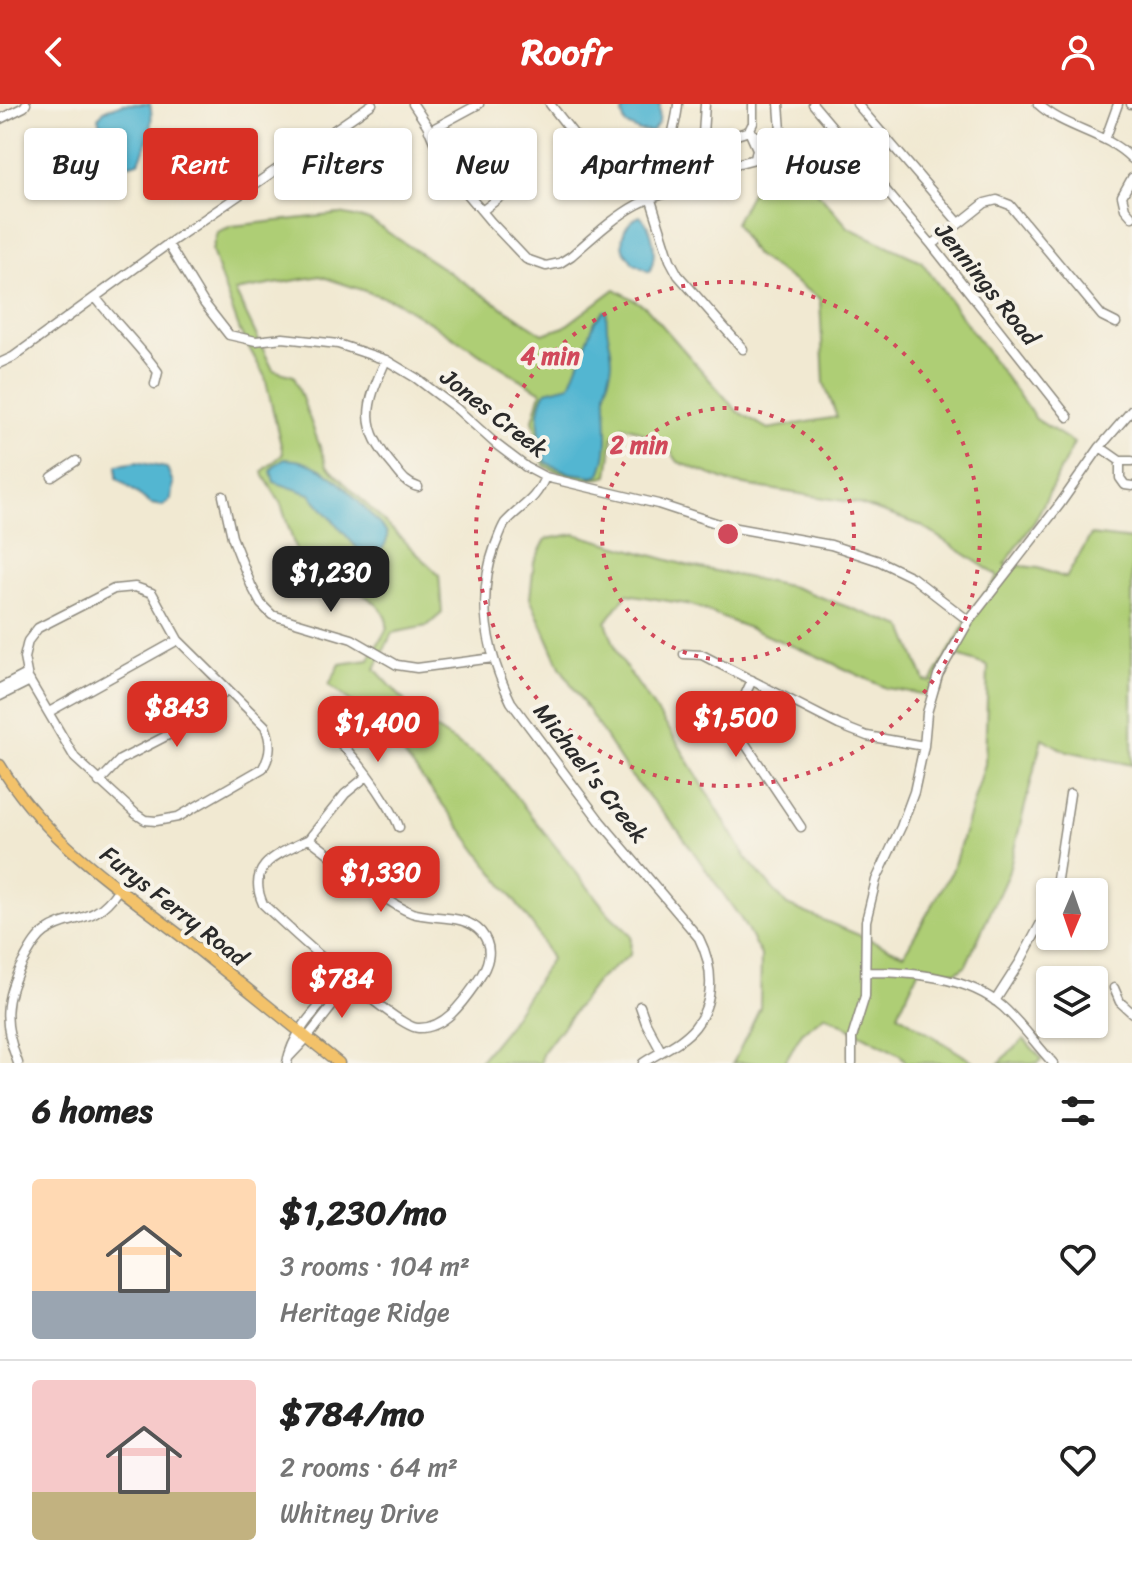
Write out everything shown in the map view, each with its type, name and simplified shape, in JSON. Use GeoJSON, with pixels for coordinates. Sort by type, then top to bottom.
{"type":"FeatureCollection","features":[{"type":"Feature","properties":{"kind":"main road","name":"Furys Ferry Road"},"geometry":{"type":"LineString","coordinates":[[0,765],[42,823],[118,890],[185,939],[339,1063]]}},
{"type":"Feature","properties":{"kind":"street"},"geometry":{"type":"LineString","coordinates":[[0,119],[26,104]]}},
{"type":"Feature","properties":{"kind":"street"},"geometry":{"type":"LineString","coordinates":[[0,363],[13,357],[168,244],[372,104]]}},
{"type":"Feature","properties":{"kind":"street"},"geometry":{"type":"LineString","coordinates":[[413,104],[428,129]]}},
{"type":"Feature","properties":{"kind":"street"},"geometry":{"type":"LineString","coordinates":[[435,128],[479,104]]}},
{"type":"Feature","properties":{"kind":"street"},"geometry":{"type":"LineString","coordinates":[[550,104],[569,128]]}},
{"type":"Feature","properties":{"kind":"street"},"geometry":{"type":"LineString","coordinates":[[678,104],[677,124],[670,143],[675,158],[686,172],[701,173],[755,159],[757,149],[749,131]]}},
{"type":"Feature","properties":{"kind":"street"},"geometry":{"type":"LineString","coordinates":[[705,104],[703,134],[712,143],[749,131],[753,123],[753,104]]}},
{"type":"Feature","properties":{"kind":"street"},"geometry":{"type":"LineString","coordinates":[[749,131],[761,138],[778,137],[781,131],[779,104]]}},
{"type":"Feature","properties":{"kind":"street","name":"Jennings Road"},"geometry":{"type":"LineString","coordinates":[[813,104],[932,245],[1068,417]]}},
{"type":"Feature","properties":{"kind":"street"},"geometry":{"type":"LineString","coordinates":[[857,104],[959,223]]}},
{"type":"Feature","properties":{"kind":"street"},"geometry":{"type":"LineString","coordinates":[[1038,104],[1063,122],[1105,140],[1132,159]]}},
{"type":"Feature","properties":{"kind":"street"},"geometry":{"type":"LineString","coordinates":[[1105,140],[1118,104]]}},
{"type":"Feature","properties":{"kind":"street"},"geometry":{"type":"LineString","coordinates":[[1132,178],[1122,196],[1125,209],[1132,217]]}},
{"type":"Feature","properties":{"kind":"street"},"geometry":{"type":"LineString","coordinates":[[473,200],[526,259],[546,266],[571,256],[620,214],[645,200]]}},
{"type":"Feature","properties":{"kind":"street"},"geometry":{"type":"LineString","coordinates":[[482,211],[496,200]]}},
{"type":"Feature","properties":{"kind":"street"},"geometry":{"type":"LineString","coordinates":[[651,200],[670,260],[678,275],[743,349]]}},
{"type":"Feature","properties":{"kind":"street"},"geometry":{"type":"LineString","coordinates":[[932,245],[985,203],[997,200],[1010,205],[1102,316],[1116,323]]}},
{"type":"Feature","properties":{"kind":"street","name":"Jones Creek"},"geometry":{"type":"LineString","coordinates":[[168,244],[204,303],[229,335],[256,341],[283,338],[338,344],[386,360],[416,378],[517,460],[545,477],[658,504],[725,526],[831,545],[879,561],[912,577],[969,621]]}},
{"type":"Feature","properties":{"kind":"street"},"geometry":{"type":"LineString","coordinates":[[96,298],[117,326],[137,342],[158,372],[155,384]]}},
{"type":"Feature","properties":{"kind":"street"},"geometry":{"type":"LineString","coordinates":[[386,360],[370,397],[370,428],[387,459],[409,485],[418,487]]}},
{"type":"Feature","properties":{"kind":"street"},"geometry":{"type":"LineString","coordinates":[[852,1063],[852,1038],[865,996],[866,921],[876,880],[909,804],[938,675],[969,621],[1100,447],[1132,410]]}},
{"type":"Feature","properties":{"kind":"street"},"geometry":{"type":"LineString","coordinates":[[1100,447],[1120,461],[1132,461]]}},
{"type":"Feature","properties":{"kind":"street"},"geometry":{"type":"LineString","coordinates":[[52,477],[76,461]]}},
{"type":"Feature","properties":{"kind":"street"},"geometry":{"type":"LineString","coordinates":[[1120,461],[1120,478],[1125,485],[1132,486]]}},
{"type":"Feature","properties":{"kind":"street","name":"Michael's Creek"},"geometry":{"type":"LineString","coordinates":[[545,477],[539,492],[505,524],[486,569],[485,614],[493,658],[511,702],[600,821],[699,938],[708,957],[711,988],[695,1027],[643,1063]]}},
{"type":"Feature","properties":{"kind":"street"},"geometry":{"type":"LineString","coordinates":[[223,496],[232,537],[251,585],[261,604],[272,615],[352,639],[397,665],[417,668],[493,658]]}},
{"type":"Feature","properties":{"kind":"street"},"geometry":{"type":"LineString","coordinates":[[135,587],[152,593],[178,640],[265,726],[269,736],[269,758],[254,775],[168,821],[145,820],[75,758],[29,677],[25,650],[38,628],[114,589],[135,587]]}},
{"type":"Feature","properties":{"kind":"street"},"geometry":{"type":"LineString","coordinates":[[49,712],[178,640]]}},
{"type":"Feature","properties":{"kind":"street"},"geometry":{"type":"LineString","coordinates":[[684,654],[702,655],[839,725],[867,736],[924,746]]}},
{"type":"Feature","properties":{"kind":"street"},"geometry":{"type":"LineString","coordinates":[[0,688],[29,677]]}},
{"type":"Feature","properties":{"kind":"street"},"geometry":{"type":"LineString","coordinates":[[0,696],[29,677]]}},
{"type":"Feature","properties":{"kind":"street"},"geometry":{"type":"LineString","coordinates":[[752,680],[736,723],[742,739],[801,827]]}},
{"type":"Feature","properties":{"kind":"street"},"geometry":{"type":"LineString","coordinates":[[99,782],[120,760],[199,719],[227,689]]}},
{"type":"Feature","properties":{"kind":"street"},"geometry":{"type":"LineString","coordinates":[[324,732],[334,736],[367,776],[394,813],[399,827]]}},
{"type":"Feature","properties":{"kind":"street"},"geometry":{"type":"LineString","coordinates":[[309,839],[396,906],[415,914],[464,921],[481,933],[489,953],[485,971],[464,1001],[445,1020],[428,1028],[410,1027],[403,1023],[271,912],[257,892],[256,880],[272,858],[309,839],[345,794],[367,776]]}},
{"type":"Feature","properties":{"kind":"street"},"geometry":{"type":"LineString","coordinates":[[1057,878],[1070,794]]}},
{"type":"Feature","properties":{"kind":"street"},"geometry":{"type":"LineString","coordinates":[[18,1063],[7,1024],[6,1005],[12,983],[26,957],[46,931],[91,917],[110,902],[118,890]]}},
{"type":"Feature","properties":{"kind":"street"},"geometry":{"type":"LineString","coordinates":[[995,1001],[1036,932]]}},
{"type":"Feature","properties":{"kind":"street"},"geometry":{"type":"LineString","coordinates":[[866,972],[905,972],[973,990],[995,1001],[1053,1063]]}},
{"type":"Feature","properties":{"kind":"street"},"geometry":{"type":"LineString","coordinates":[[288,1060],[303,1035],[348,979]]}},
{"type":"Feature","properties":{"kind":"street"},"geometry":{"type":"LineString","coordinates":[[1114,988],[1120,1002],[1132,1013]]}},
{"type":"Feature","properties":{"kind":"street"},"geometry":{"type":"LineString","coordinates":[[640,1006],[661,1051]]}},
{"type":"Feature","properties":{"kind":"green space"},"geometry":{"type":"Polygon","coordinates":[[[754,187],[757,187],[757,200],[824,200],[849,228],[921,261],[1036,419],[1074,443],[1035,521],[1005,564],[1038,568],[1066,578],[1091,535],[1132,540],[1132,765],[1063,750],[1042,738],[1008,874],[966,965],[956,972],[921,965],[898,1014],[975,1063],[907,1063],[900,1055],[825,1015],[802,1033],[784,1063],[733,1063],[760,1008],[761,955],[741,919],[678,830],[630,775],[560,667],[530,598],[534,562],[546,539],[575,534],[686,565],[793,587],[903,627],[925,681],[931,682],[975,607],[998,576],[920,525],[856,503],[732,483],[678,462],[667,446],[623,426],[613,436],[608,476],[583,479],[559,472],[544,466],[533,420],[541,392],[395,301],[320,276],[235,291],[273,370],[294,376],[327,466],[439,575],[442,613],[427,626],[392,633],[375,669],[423,721],[491,765],[610,915],[631,935],[630,955],[597,981],[542,1054],[541,1063],[478,1063],[505,1030],[551,959],[534,927],[378,722],[329,685],[340,664],[369,660],[386,630],[385,616],[378,606],[354,589],[302,569],[281,504],[264,476],[263,471],[283,454],[265,377],[240,331],[212,250],[217,232],[232,226],[340,214],[369,220],[543,334],[564,327],[615,289],[646,307],[737,411],[768,429],[837,417],[824,383],[820,299],[754,254],[735,223],[754,187]],[[627,594],[606,622],[619,657],[671,732],[747,859],[787,905],[904,954],[952,871],[985,764],[988,666],[958,656],[951,663],[941,691],[922,694],[886,688],[692,605],[627,594]]]}},
{"type":"Feature","properties":{"kind":"green space"},"geometry":{"type":"Polygon","coordinates":[[[1024,1039],[1042,1059],[1038,1063],[999,1063],[1024,1039]]]}},
{"type":"Feature","properties":{"kind":"water"},"geometry":{"type":"Polygon","coordinates":[[[123,104],[150,104],[152,119],[150,128],[143,128],[143,150],[139,162],[127,165],[127,128],[102,128],[98,118],[104,110],[123,104]]]}},
{"type":"Feature","properties":{"kind":"water"},"geometry":{"type":"Polygon","coordinates":[[[624,104],[660,104],[659,122],[655,128],[633,128],[625,124],[622,114],[624,104]]]}},
{"type":"Feature","properties":{"kind":"water"},"geometry":{"type":"Polygon","coordinates":[[[640,216],[649,227],[653,242],[649,272],[633,263],[623,249],[625,230],[640,216]]]}},
{"type":"Feature","properties":{"kind":"water"},"geometry":{"type":"Polygon","coordinates":[[[607,311],[612,361],[606,392],[604,464],[600,474],[593,476],[570,473],[546,463],[539,409],[546,391],[570,385],[595,321],[607,311]]]}},
{"type":"Feature","properties":{"kind":"water"},"geometry":{"type":"Polygon","coordinates":[[[285,459],[316,467],[342,484],[386,531],[387,540],[380,551],[368,557],[363,555],[310,494],[274,482],[271,471],[285,459]]]}},
{"type":"Feature","properties":{"kind":"water"},"geometry":{"type":"Polygon","coordinates":[[[137,462],[167,468],[173,483],[171,499],[163,506],[151,504],[117,478],[117,465],[137,462]]]}}]}
